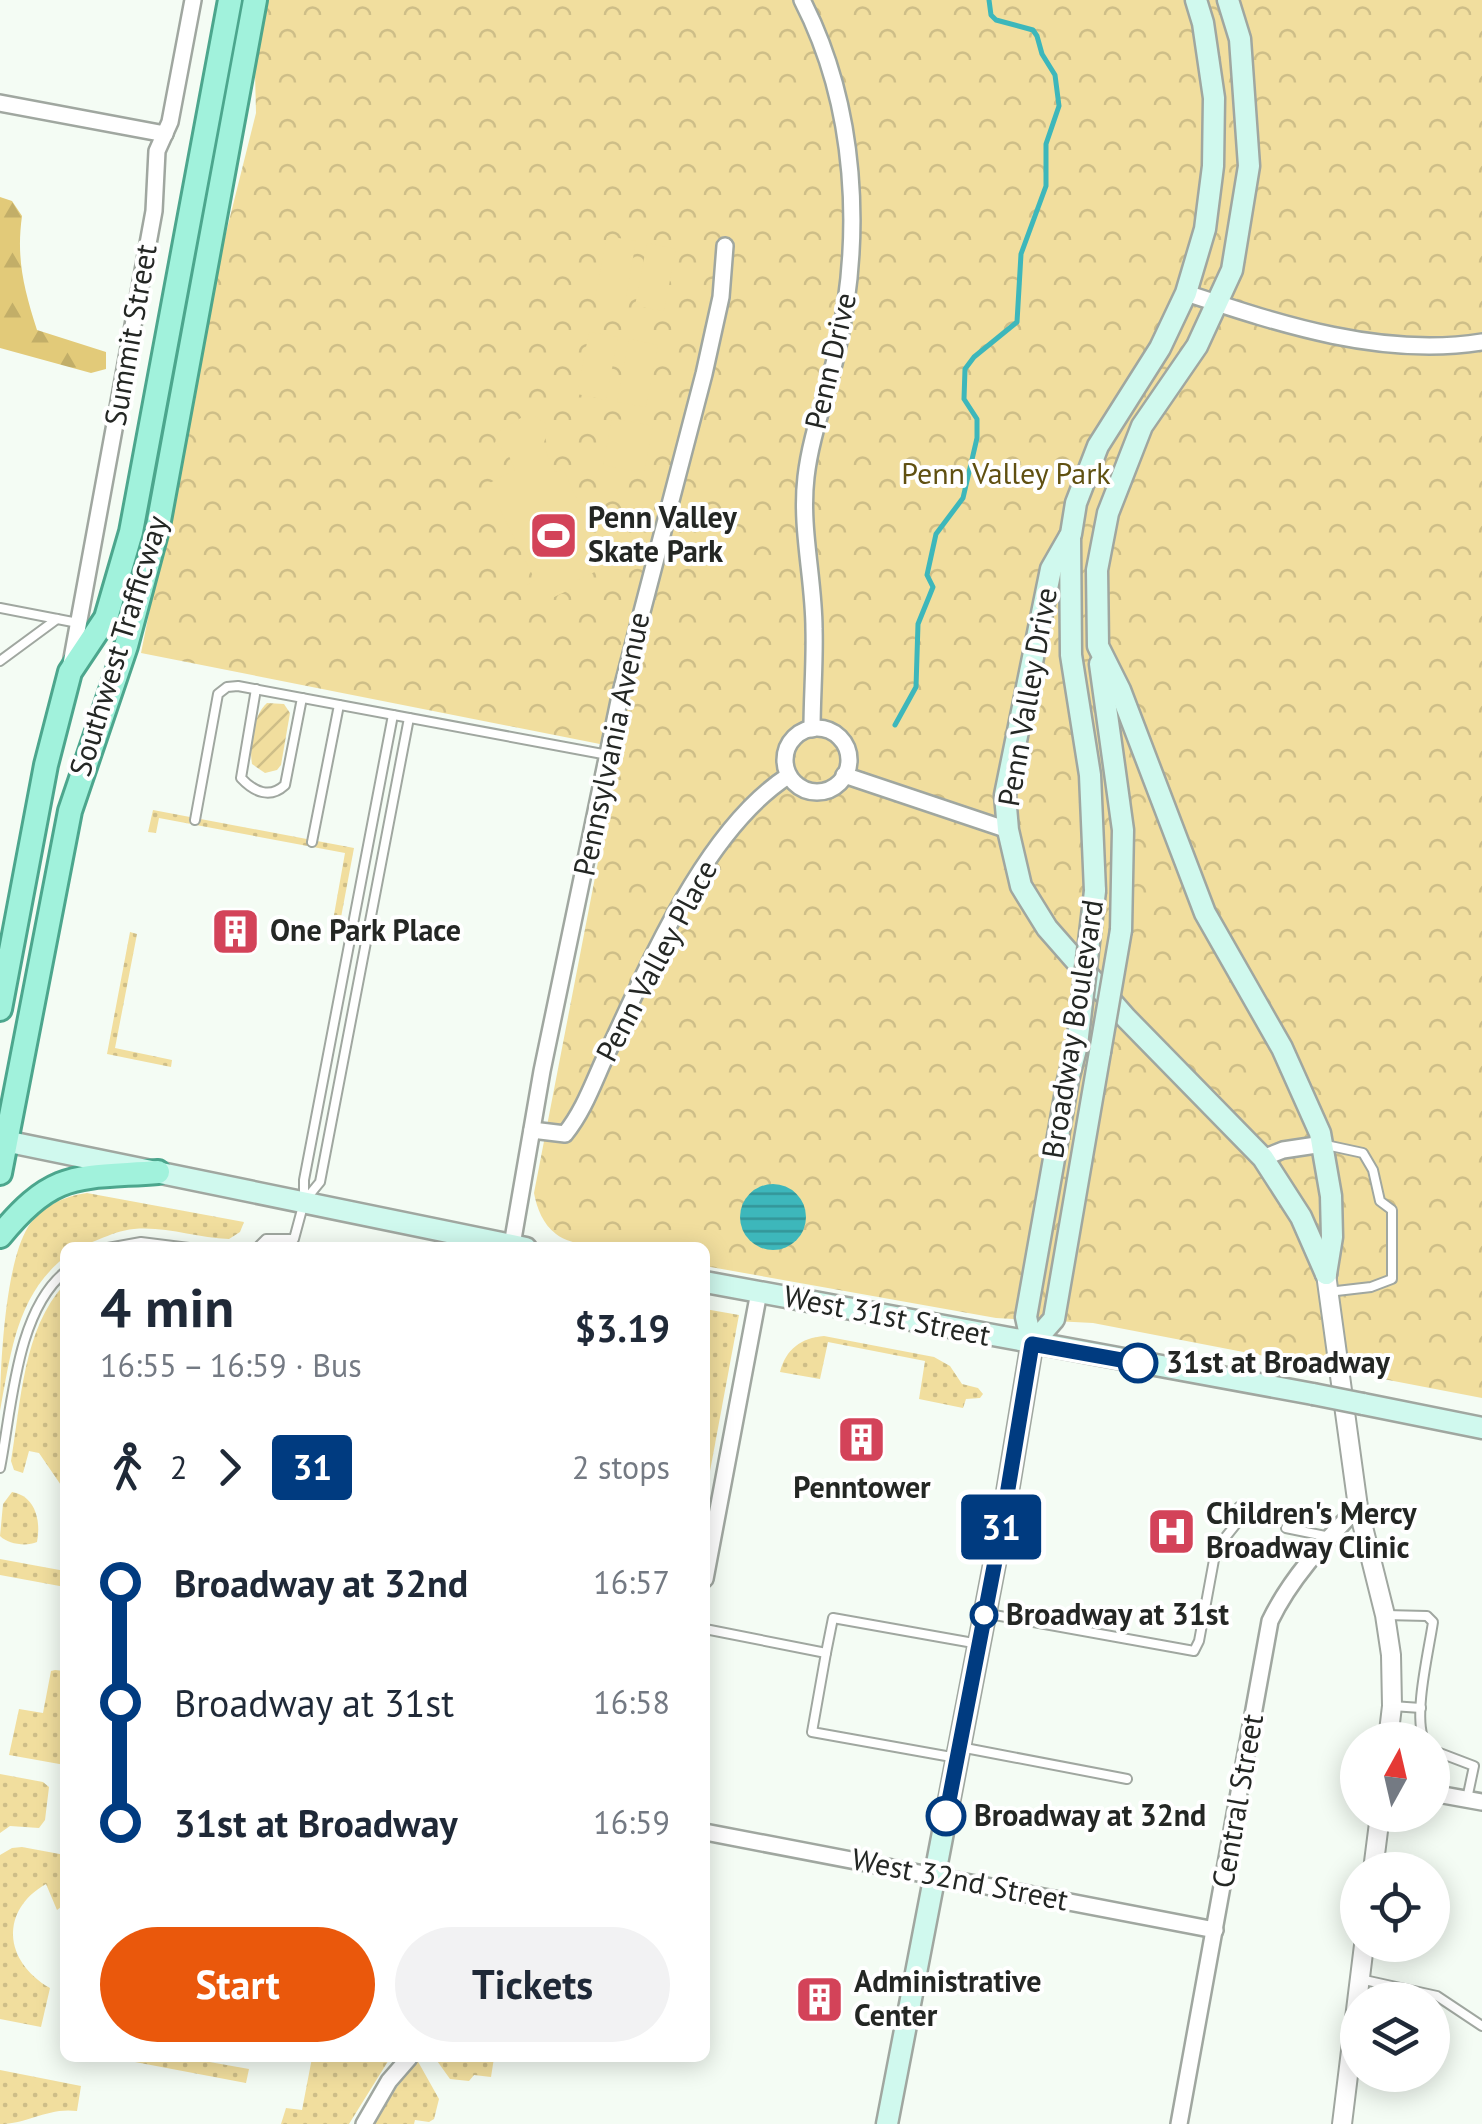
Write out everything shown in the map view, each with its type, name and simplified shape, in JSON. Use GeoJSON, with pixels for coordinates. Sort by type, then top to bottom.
{"type":"FeatureCollection","features":[{"type":"Feature","properties":{"kind":"main road","name":"Southwest Trafficway"},"geometry":{"type":"LineString","coordinates":[[1,1001],[46,765],[70,672],[106,618],[131,532],[230,0]]}},
{"type":"Feature","properties":{"kind":"main road","name":"Southwest Trafficway"},"geometry":{"type":"LineString","coordinates":[[0,1173],[4,1130],[70,810],[126,646],[158,526],[255,0]]}},
{"type":"Feature","properties":{"kind":"main road","name":"Penn Valley Drive"},"geometry":{"type":"LineString","coordinates":[[1196,0],[1214,98],[1205,229],[1186,293],[1160,348],[1098,446],[1076,503],[1070,534],[1050,568],[1005,795],[1008,830],[1022,886],[1048,928],[1126,1018],[1262,1158],[1301,1216],[1327,1283]]}},
{"type":"Feature","properties":{"kind":"main road","name":"Penn Valley Drive"},"geometry":{"type":"LineString","coordinates":[[1228,0],[1240,39],[1248,166],[1232,270],[1197,346],[1142,426],[1108,513],[1097,570],[1098,646],[1120,690],[1205,912],[1282,1048],[1323,1144],[1332,1210],[1327,1283]]}},
{"type":"Feature","properties":{"kind":"main road","name":"Broadway Boulevard"},"geometry":{"type":"LineString","coordinates":[[887,2124],[985,1614],[1032,1344],[1026,1316],[1077,1045],[1095,891],[1090,775],[1071,655],[1070,534]]}},
{"type":"Feature","properties":{"kind":"main road","name":"Broadway Boulevard"},"geometry":{"type":"LineString","coordinates":[[1032,1344],[1054,1318],[1120,930],[1123,830],[1098,646]]}},
{"type":"Feature","properties":{"kind":"main road"},"geometry":{"type":"LineString","coordinates":[[4,1130],[158,1172],[493,1242]]}},
{"type":"Feature","properties":{"kind":"main road"},"geometry":{"type":"LineString","coordinates":[[0,1236],[18,1213],[48,1188],[68,1180],[158,1172]]}},
{"type":"Feature","properties":{"kind":"main road","name":"West 31st Street"},"geometry":{"type":"LineString","coordinates":[[710,1283],[1482,1428]]}},
{"type":"Feature","properties":{"kind":"street","name":"Summit Street"},"geometry":{"type":"LineString","coordinates":[[70,672],[154,212],[158,152],[170,122],[193,0]]}},
{"type":"Feature","properties":{"kind":"street","name":"Penn Drive"},"geometry":{"type":"LineString","coordinates":[[802,0],[816,28],[836,99],[849,166],[853,226],[850,287],[806,479],[814,628],[812,729]]}},
{"type":"Feature","properties":{"kind":"street"},"geometry":{"type":"LineString","coordinates":[[0,103],[164,134]]}},
{"type":"Feature","properties":{"kind":"street","name":"Pennsylvania Avenue"},"geometry":{"type":"LineString","coordinates":[[518,1242],[532,1130],[608,755],[667,508],[704,374],[721,297],[725,246]]}},
{"type":"Feature","properties":{"kind":"street"},"geometry":{"type":"LineString","coordinates":[[1186,293],[1278,322],[1382,344],[1453,346],[1482,342]]}},
{"type":"Feature","properties":{"kind":"street"},"geometry":{"type":"LineString","coordinates":[[826,729],[846,744],[849,766],[844,775],[830,789],[806,790],[788,776],[786,750],[800,732],[826,729]]}},
{"type":"Feature","properties":{"kind":"street"},"geometry":{"type":"LineString","coordinates":[[844,775],[1008,830]]}},
{"type":"Feature","properties":{"kind":"street","name":"Penn Valley Place"},"geometry":{"type":"LineString","coordinates":[[532,1130],[565,1134],[581,1115],[657,948],[698,878],[762,792],[788,776]]}},
{"type":"Feature","properties":{"kind":"street"},"geometry":{"type":"LineString","coordinates":[[1262,1158],[1282,1150],[1323,1144]]}},
{"type":"Feature","properties":{"kind":"street"},"geometry":{"type":"LineString","coordinates":[[1327,1283],[1358,1507],[1392,1655],[1390,1722]]}},
{"type":"Feature","properties":{"kind":"street"},"geometry":{"type":"LineString","coordinates":[[710,1553],[759,1292]]}},
{"type":"Feature","properties":{"kind":"street","name":"Central Street"},"geometry":{"type":"LineString","coordinates":[[1179,2124],[1270,1621],[1283,1594],[1358,1507]]}},
{"type":"Feature","properties":{"kind":"street"},"geometry":{"type":"LineString","coordinates":[[1450,1796],[1475,1801]]}},
{"type":"Feature","properties":{"kind":"street","name":"West 32nd Street"},"geometry":{"type":"LineString","coordinates":[[710,1833],[1215,1930]]}},
{"type":"Feature","properties":{"kind":"street"},"geometry":{"type":"LineString","coordinates":[[1342,2124],[1362,1962]]}},
{"type":"Feature","properties":{"kind":"street"},"geometry":{"type":"LineString","coordinates":[[364,2124],[406,2062]]}},
{"type":"Feature","properties":{"kind":"lane"},"geometry":{"type":"LineString","coordinates":[[0,608],[78,623]]}},
{"type":"Feature","properties":{"kind":"lane"},"geometry":{"type":"LineString","coordinates":[[0,661],[57,618]]}},
{"type":"Feature","properties":{"kind":"lane"},"geometry":{"type":"LineString","coordinates":[[195,820],[218,694],[238,686],[608,755]]}},
{"type":"Feature","properties":{"kind":"lane"},"geometry":{"type":"LineString","coordinates":[[256,690],[240,778],[251,789],[266,793],[277,792],[285,784],[302,698]]}},
{"type":"Feature","properties":{"kind":"lane"},"geometry":{"type":"LineString","coordinates":[[312,842],[339,705]]}},
{"type":"Feature","properties":{"kind":"lane"},"geometry":{"type":"LineString","coordinates":[[264,1242],[294,1239],[304,1202],[307,1162],[393,715]]}},
{"type":"Feature","properties":{"kind":"lane"},"geometry":{"type":"LineString","coordinates":[[304,1202],[320,1182],[409,718]]}},
{"type":"Feature","properties":{"kind":"lane"},"geometry":{"type":"LineString","coordinates":[[1323,1144],[1363,1153],[1371,1163],[1380,1201],[1392,1210],[1392,1279],[1371,1288],[1327,1283]]}},
{"type":"Feature","properties":{"kind":"lane"},"geometry":{"type":"LineString","coordinates":[[0,1468],[29,1325],[44,1293],[60,1277]]}},
{"type":"Feature","properties":{"kind":"lane"},"geometry":{"type":"LineString","coordinates":[[985,1614],[1194,1651],[1216,1549],[1236,1524],[1239,1508]]}},
{"type":"Feature","properties":{"kind":"lane"},"geometry":{"type":"LineString","coordinates":[[1286,1528],[1330,1536]]}},
{"type":"Feature","properties":{"kind":"lane"},"geometry":{"type":"LineString","coordinates":[[1385,1615],[1427,1616],[1433,1622],[1421,1722]]}},
{"type":"Feature","properties":{"kind":"lane"},"geometry":{"type":"LineString","coordinates":[[979,1644],[833,1618],[812,1732],[1127,1779]]}},
{"type":"Feature","properties":{"kind":"lane"},"geometry":{"type":"LineString","coordinates":[[710,1630],[826,1653]]}},
{"type":"Feature","properties":{"kind":"lane"},"geometry":{"type":"LineString","coordinates":[[1392,1706],[1422,1708]]}},
{"type":"Feature","properties":{"kind":"lane"},"geometry":{"type":"LineString","coordinates":[[1450,1757],[1474,1766],[1475,1801]]}},
{"type":"Feature","properties":{"kind":"lane"},"geometry":{"type":"LineString","coordinates":[[1360,1979],[1437,1996],[1482,2026]]}},
{"type":"Feature","properties":{"kind":"green space","name":"Penn Valley Park"},"geometry":{"type":"Polygon","coordinates":[[[267,0],[1482,0],[1482,1398],[1093,1323],[996,1318],[710,1267],[710,1242],[572,1242],[548,1226],[534,1193],[620,748],[141,653],[221,253],[256,113],[255,72],[267,0]]]}},
{"type":"Feature","properties":{"kind":"green space"},"geometry":{"type":"Polygon","coordinates":[[[0,197],[12,201],[22,216],[22,274],[37,330],[106,352],[106,369],[91,373],[0,348],[0,197]]]}},
{"type":"Feature","properties":{"kind":"green space"},"geometry":{"type":"Polygon","coordinates":[[[607,236],[636,241],[625,304],[595,298],[607,236]]]}},
{"type":"Feature","properties":{"kind":"green space"},"geometry":{"type":"Polygon","coordinates":[[[647,243],[676,249],[664,311],[635,306],[647,243]]]}},
{"type":"Feature","properties":{"kind":"green space"},"geometry":{"type":"Polygon","coordinates":[[[589,332],[618,337],[606,400],[577,394],[589,332]]]}},
{"type":"Feature","properties":{"kind":"green space"},"geometry":{"type":"Polygon","coordinates":[[[629,339],[658,345],[646,407],[617,402],[629,339]]]}},
{"type":"Feature","properties":{"kind":"green space","name":"Penn Valley Skate Park"},"geometry":{"type":"Polygon","coordinates":[[[524,416],[535,416],[545,423],[543,445],[555,472],[563,469],[608,566],[575,581],[571,589],[550,599],[542,595],[534,599],[527,585],[535,580],[496,501],[490,503],[482,487],[515,470],[509,456],[495,443],[498,432],[524,416]]]}},
{"type":"Feature","properties":{"kind":"green space"},"geometry":{"type":"Polygon","coordinates":[[[612,418],[653,426],[644,473],[603,465],[612,418]]]}},
{"type":"Feature","properties":{"kind":"green space"},"geometry":{"type":"Polygon","coordinates":[[[267,703],[284,704],[290,713],[281,765],[265,773],[252,764],[251,749],[255,723],[267,703]]]}},
{"type":"Feature","properties":{"kind":"green space"},"geometry":{"type":"Polygon","coordinates":[[[153,810],[354,848],[339,928],[332,926],[345,853],[159,818],[156,833],[148,832],[153,810]]]}},
{"type":"Feature","properties":{"kind":"green space"},"geometry":{"type":"Polygon","coordinates":[[[130,932],[137,934],[115,1048],[172,1060],[171,1067],[107,1054],[130,932]]]}},
{"type":"Feature","properties":{"kind":"green space"},"geometry":{"type":"Polygon","coordinates":[[[87,1193],[244,1222],[240,1232],[229,1239],[134,1229],[90,1242],[60,1242],[60,1262],[36,1289],[18,1327],[0,1411],[5,1316],[20,1244],[33,1220],[46,1208],[87,1193]]]}},
{"type":"Feature","properties":{"kind":"green space"},"geometry":{"type":"Polygon","coordinates":[[[60,1290],[60,1484],[39,1453],[29,1451],[23,1473],[14,1470],[11,1461],[26,1367],[40,1322],[60,1290]]]}},
{"type":"Feature","properties":{"kind":"green space"},"geometry":{"type":"Polygon","coordinates":[[[710,1310],[739,1315],[710,1471],[710,1310]]]}},
{"type":"Feature","properties":{"kind":"green space"},"geometry":{"type":"Polygon","coordinates":[[[824,1336],[934,1357],[950,1366],[962,1384],[978,1388],[983,1394],[966,1399],[963,1408],[919,1399],[925,1361],[828,1342],[820,1379],[780,1372],[796,1346],[824,1336]]]}},
{"type":"Feature","properties":{"kind":"green space"},"geometry":{"type":"Polygon","coordinates":[[[12,1492],[32,1504],[38,1526],[37,1542],[17,1544],[0,1536],[3,1504],[12,1492]]]}},
{"type":"Feature","properties":{"kind":"green space"},"geometry":{"type":"Polygon","coordinates":[[[0,1559],[60,1570],[60,1586],[0,1575],[0,1559]]]}},
{"type":"Feature","properties":{"kind":"green space"},"geometry":{"type":"Polygon","coordinates":[[[60,1670],[60,1764],[9,1755],[19,1709],[43,1713],[51,1671],[60,1670]]]}},
{"type":"Feature","properties":{"kind":"green space"},"geometry":{"type":"Polygon","coordinates":[[[0,1774],[43,1782],[49,1787],[45,1820],[39,1828],[10,1826],[0,1833],[0,1774]]]}},
{"type":"Feature","properties":{"kind":"green space"},"geometry":{"type":"Polygon","coordinates":[[[12,1848],[60,1854],[60,1908],[57,1910],[46,1884],[21,1907],[13,1936],[23,1964],[50,1988],[41,2027],[0,2019],[0,1855],[12,1848]]]}},
{"type":"Feature","properties":{"kind":"green space"},"geometry":{"type":"Polygon","coordinates":[[[135,2062],[210,2062],[249,2069],[246,2083],[135,2062]]]}},
{"type":"Feature","properties":{"kind":"green space"},"geometry":{"type":"Polygon","coordinates":[[[311,2062],[388,2062],[349,2124],[281,2124],[286,2108],[302,2110],[311,2062]]]}},
{"type":"Feature","properties":{"kind":"green space"},"geometry":{"type":"Polygon","coordinates":[[[413,2062],[418,2062],[439,2099],[434,2119],[415,2120],[414,2124],[373,2124],[413,2062]]]}},
{"type":"Feature","properties":{"kind":"green space"},"geometry":{"type":"Polygon","coordinates":[[[438,2062],[493,2062],[491,2077],[450,2079],[438,2062]]]}},
{"type":"Feature","properties":{"kind":"green space"},"geometry":{"type":"Polygon","coordinates":[[[0,2070],[81,2086],[77,2111],[57,2111],[0,2124],[0,2070]]]}},
{"type":"Feature","properties":{"kind":"water"},"geometry":{"type":"Polygon","coordinates":[[[773,1184],[797,1193],[806,1217],[797,1241],[773,1250],[749,1241],[740,1217],[749,1193],[773,1184]]]}},
{"type":"Feature","properties":{"kind":"waterway"},"geometry":{"type":"LineString","coordinates":[[895,725],[916,687],[918,624],[933,587],[927,575],[936,534],[963,498],[977,438],[977,419],[964,399],[965,369],[1017,322],[1021,254],[1046,186],[1046,144],[1059,106],[1055,75],[1042,54],[1037,36],[1033,30],[996,20],[991,15],[989,0]]}},
{"type":"Feature","properties":{"kind":"bus line","name":"31"},"geometry":{"type":"LineString","coordinates":[[946,1816],[1032,1344],[1138,1363]]}},
{"type":"Feature","properties":{"kind":"place","name":"Penn Valley Skate Park"},"geometry":{"type":"Point","coordinates":[553,535]}},
{"type":"Feature","properties":{"kind":"place","name":"One Park Place"},"geometry":{"type":"Point","coordinates":[235,931]}},
{"type":"Feature","properties":{"kind":"place","name":"31st at Broadway"},"geometry":{"type":"Point","coordinates":[1138,1363]}},
{"type":"Feature","properties":{"kind":"place","name":"Penntower"},"geometry":{"type":"Point","coordinates":[862,1439]}},
{"type":"Feature","properties":{"kind":"place","name":"Children's Mercy Broadway Clinic"},"geometry":{"type":"Point","coordinates":[1171,1531]}},
{"type":"Feature","properties":{"kind":"place","name":"Broadway at 31st"},"geometry":{"type":"Point","coordinates":[984,1615]}},
{"type":"Feature","properties":{"kind":"place","name":"Broadway at 32nd"},"geometry":{"type":"Point","coordinates":[946,1816]}},
{"type":"Feature","properties":{"kind":"place","name":"Administrative Center"},"geometry":{"type":"Point","coordinates":[819,1999]}}]}
